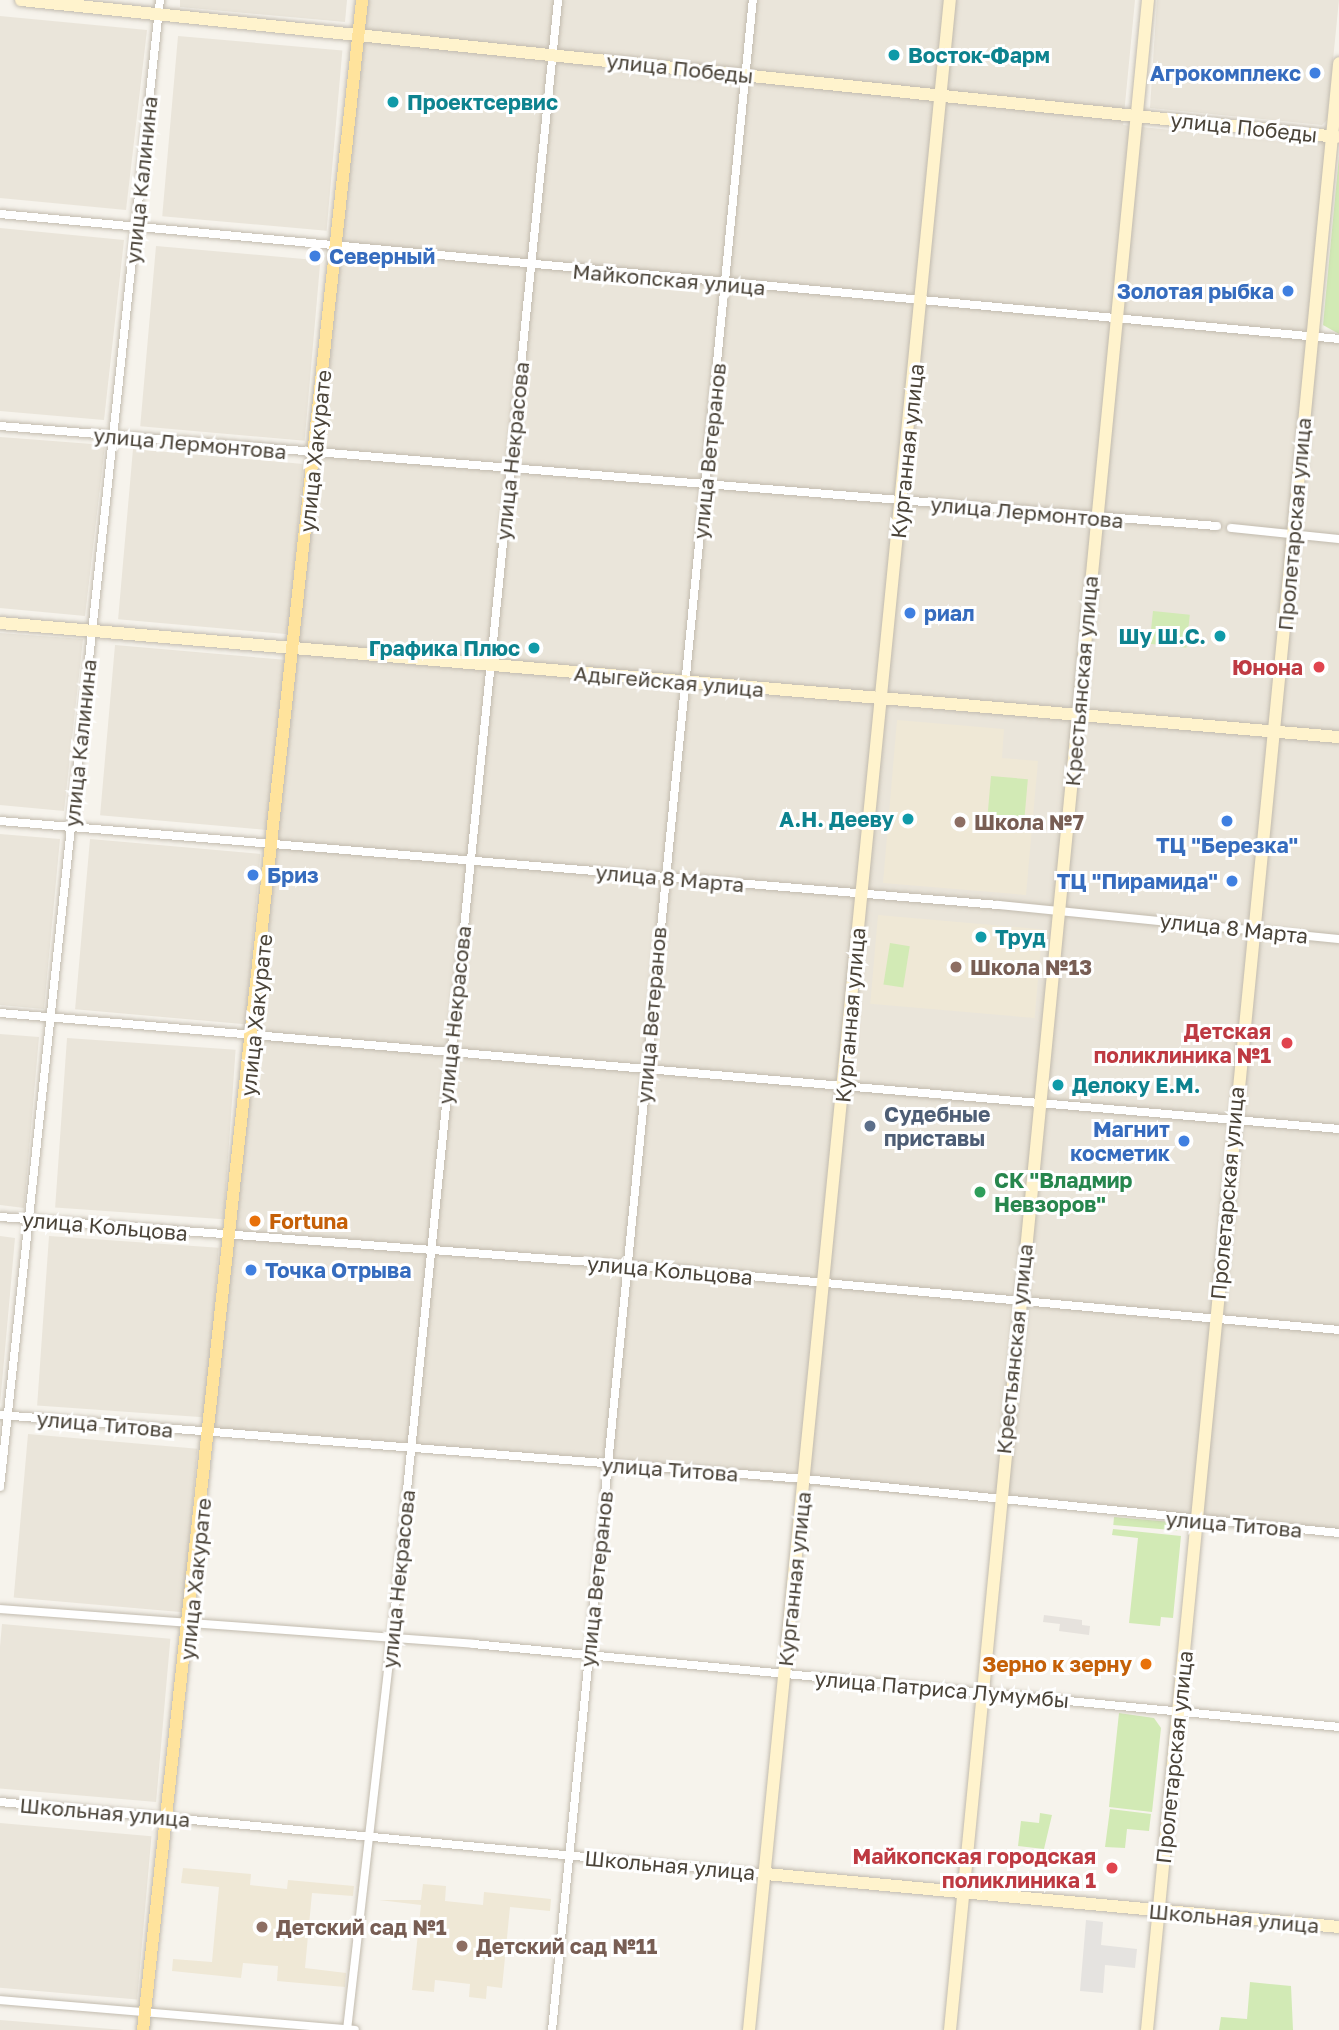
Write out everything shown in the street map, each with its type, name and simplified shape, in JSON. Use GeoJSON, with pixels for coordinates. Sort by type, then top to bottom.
{"type":"FeatureCollection","features":[{"type":"Feature","properties":{"kind":"main road","name":"улица Хакурате"},"geometry":{"type":"LineString","coordinates":[[143,2030],[254,1035],[362,0]]}},
{"type":"Feature","properties":{"kind":"street","name":"улица Победы"},"geometry":{"type":"LineString","coordinates":[[22,0],[1335,136]]}},
{"type":"Feature","properties":{"kind":"street","name":"улица Калинина"},"geometry":{"type":"LineString","coordinates":[[0,1487],[4,1415],[52,1017],[160,0]]}},
{"type":"Feature","properties":{"kind":"street","name":"улица Некрасова"},"geometry":{"type":"LineString","coordinates":[[347,2030],[372,1837],[558,0]]}},
{"type":"Feature","properties":{"kind":"street","name":"улица Ветеранов"},"geometry":{"type":"LineString","coordinates":[[552,2030],[629,1265],[663,877],[727,285],[754,0]]}},
{"type":"Feature","properties":{"kind":"street","name":"Курганная улица"},"geometry":{"type":"LineString","coordinates":[[750,2030],[950,0]]}},
{"type":"Feature","properties":{"kind":"street","name":"Крестьянская улица"},"geometry":{"type":"LineString","coordinates":[[950,2030],[979,1692],[1061,910],[1076,716],[1148,0]]}},
{"type":"Feature","properties":{"kind":"street","name":"Пролетарская улица"},"geometry":{"type":"LineString","coordinates":[[1147,2030],[1311,336],[1335,136],[1339,63]]}},
{"type":"Feature","properties":{"kind":"street","name":"Майкопская улица"},"geometry":{"type":"LineString","coordinates":[[0,215],[336,245],[727,285],[1339,339]]}},
{"type":"Feature","properties":{"kind":"street","name":"улица Лермонтова"},"geometry":{"type":"LineString","coordinates":[[0,426],[510,471],[1097,519],[1217,526]]}},
{"type":"Feature","properties":{"kind":"street"},"geometry":{"type":"LineString","coordinates":[[1231,528],[1339,539]]}},
{"type":"Feature","properties":{"kind":"street","name":"Адыгейская улица"},"geometry":{"type":"LineString","coordinates":[[0,623],[1339,737]]}},
{"type":"Feature","properties":{"kind":"street","name":"улица 8 Марта"},"geometry":{"type":"LineString","coordinates":[[0,821],[1061,910],[1339,939]]}},
{"type":"Feature","properties":{"kind":"street"},"geometry":{"type":"LineString","coordinates":[[0,1013],[451,1052],[844,1090],[1339,1129]]}},
{"type":"Feature","properties":{"kind":"street","name":"улица Кольцова"},"geometry":{"type":"LineString","coordinates":[[0,1217],[430,1253],[629,1265],[1339,1330]]}},
{"type":"Feature","properties":{"kind":"street","name":"улица Титова"},"geometry":{"type":"LineString","coordinates":[[4,1415],[805,1479],[1197,1521],[1339,1533]]}},
{"type":"Feature","properties":{"kind":"street","name":"улица Патриса Лумумбы"},"geometry":{"type":"LineString","coordinates":[[0,1609],[190,1625],[392,1637],[1339,1727]]}},
{"type":"Feature","properties":{"kind":"street","name":"Школьная улица"},"geometry":{"type":"LineString","coordinates":[[0,1802],[1339,1927]]}},
{"type":"Feature","properties":{"kind":"street"},"geometry":{"type":"LineString","coordinates":[[0,2000],[355,2030]]}},
{"type":"Feature","properties":{"kind":"shaded area"},"geometry":{"type":"Polygon","coordinates":[[[180,0],[347,0],[345,22],[180,7],[180,0]]]}},
{"type":"Feature","properties":{"kind":"shaded area"},"geometry":{"type":"Polygon","coordinates":[[[362,0],[1135,0],[1123,125],[1313,145],[1332,136],[1311,335],[1339,339],[1339,1533],[210,1433],[362,0]]]}},
{"type":"Feature","properties":{"kind":"shaded area"},"geometry":{"type":"Polygon","coordinates":[[[1157,0],[1339,0],[1327,120],[1322,125],[1150,108],[1157,0]]]}},
{"type":"Feature","properties":{"kind":"shaded area"},"geometry":{"type":"Polygon","coordinates":[[[0,16],[147,30],[126,210],[0,198],[0,16]]]}},
{"type":"Feature","properties":{"kind":"shaded area"},"geometry":{"type":"Polygon","coordinates":[[[178,36],[342,50],[327,231],[162,216],[178,36]]]}},
{"type":"Feature","properties":{"kind":"shaded area"},"geometry":{"type":"Polygon","coordinates":[[[0,228],[124,240],[104,420],[0,411],[0,228]]]}},
{"type":"Feature","properties":{"kind":"shaded area"},"geometry":{"type":"Polygon","coordinates":[[[156,246],[320,260],[305,441],[140,426],[156,246]]]}},
{"type":"Feature","properties":{"kind":"shaded area"},"geometry":{"type":"Polygon","coordinates":[[[0,437],[105,445],[85,616],[0,608],[0,437]]]}},
{"type":"Feature","properties":{"kind":"shaded area"},"geometry":{"type":"Polygon","coordinates":[[[133,449],[303,464],[288,634],[118,619],[133,449]]]}},
{"type":"Feature","properties":{"kind":"shaded area"},"geometry":{"type":"Polygon","coordinates":[[[0,633],[83,639],[64,811],[0,805],[0,633]]]}},
{"type":"Feature","properties":{"kind":"shaded area"},"geometry":{"type":"Polygon","coordinates":[[[115,645],[284,660],[269,830],[100,815],[115,645]]]}},
{"type":"Feature","properties":{"kind":"shaded area","name":"Школа №7"},"geometry":{"type":"Polygon","coordinates":[[[897,720],[1004,729],[1002,758],[1038,761],[1026,895],[883,883],[897,720]]]}},
{"type":"Feature","properties":{"kind":"shaded area"},"geometry":{"type":"Polygon","coordinates":[[[0,834],[60,839],[44,1009],[0,1005],[0,834]]]}},
{"type":"Feature","properties":{"kind":"shaded area"},"geometry":{"type":"Polygon","coordinates":[[[90,839],[260,854],[245,1024],[75,1009],[90,839]]]}},
{"type":"Feature","properties":{"kind":"shaded area","name":"Школа №13"},"geometry":{"type":"Polygon","coordinates":[[[878,915],[1042,929],[1035,1018],[870,1004],[878,915]]]}},
{"type":"Feature","properties":{"kind":"shaded area"},"geometry":{"type":"Polygon","coordinates":[[[0,1034],[39,1037],[24,1208],[0,1205],[0,1034]]]}},
{"type":"Feature","properties":{"kind":"shaded area"},"geometry":{"type":"Polygon","coordinates":[[[67,1038],[236,1050],[224,1219],[55,1208],[67,1038]]]}},
{"type":"Feature","properties":{"kind":"shaded area"},"geometry":{"type":"Polygon","coordinates":[[[0,1236],[15,1238],[0,1405],[0,1236]]]}},
{"type":"Feature","properties":{"kind":"shaded area"},"geometry":{"type":"Polygon","coordinates":[[[49,1236],[219,1248],[207,1417],[37,1406],[49,1236]]]}},
{"type":"Feature","properties":{"kind":"shaded area"},"geometry":{"type":"Polygon","coordinates":[[[28,1434],[197,1449],[183,1612],[14,1597],[28,1434]]]}},
{"type":"Feature","properties":{"kind":"shaded area"},"geometry":{"type":"Polygon","coordinates":[[[1044,1615],[1082,1620],[1082,1625],[1090,1626],[1089,1635],[1059,1631],[1060,1624],[1043,1622],[1044,1615]]]}},
{"type":"Feature","properties":{"kind":"shaded area"},"geometry":{"type":"Polygon","coordinates":[[[2,1624],[170,1639],[156,1802],[0,1788],[2,1624]]]}},
{"type":"Feature","properties":{"kind":"shaded area"},"geometry":{"type":"Polygon","coordinates":[[[0,1823],[151,1836],[137,2000],[0,1988],[0,1823]]]}},
{"type":"Feature","properties":{"kind":"shaded area","name":"Детский сад №1"},"geometry":{"type":"Polygon","coordinates":[[[183,1868],[251,1874],[250,1885],[287,1889],[288,1880],[354,1886],[353,1896],[312,1893],[305,1968],[346,1973],[345,1987],[277,1981],[278,1966],[243,1963],[241,1978],[172,1971],[173,1959],[212,1962],[219,1887],[181,1883],[183,1868]]]}},
{"type":"Feature","properties":{"kind":"shaded area","name":"Детский сад №11"},"geometry":{"type":"Polygon","coordinates":[[[423,1884],[446,1886],[445,1901],[483,1905],[484,1892],[551,1899],[550,1911],[510,1907],[502,1988],[487,1986],[486,1999],[469,1997],[470,1984],[435,1980],[434,1992],[412,1990],[421,1905],[379,1900],[421,1900],[423,1884]]]}},
{"type":"Feature","properties":{"kind":"shaded area"},"geometry":{"type":"Polygon","coordinates":[[[1086,1920],[1103,1922],[1101,1945],[1137,1949],[1135,1968],[1105,1965],[1103,1993],[1080,1991],[1086,1920]]]}},
{"type":"Feature","properties":{"kind":"shaded area"},"geometry":{"type":"Polygon","coordinates":[[[0,2020],[124,2030],[0,2030],[0,2020]]]}},
{"type":"Feature","properties":{"kind":"green space"},"geometry":{"type":"Polygon","coordinates":[[[1339,156],[1339,334],[1323,325],[1339,156]]]}},
{"type":"Feature","properties":{"kind":"green space"},"geometry":{"type":"Polygon","coordinates":[[[1153,611],[1190,615],[1186,648],[1150,644],[1153,611]]]}},
{"type":"Feature","properties":{"kind":"green space"},"geometry":{"type":"Polygon","coordinates":[[[991,776],[1028,779],[1023,832],[986,829],[991,776]]]}},
{"type":"Feature","properties":{"kind":"green space"},"geometry":{"type":"Polygon","coordinates":[[[890,943],[910,946],[903,988],[883,984],[890,943]]]}},
{"type":"Feature","properties":{"kind":"green space"},"geometry":{"type":"Polygon","coordinates":[[[1114,1517],[1178,1523],[1177,1531],[1113,1525],[1114,1517]]]}},
{"type":"Feature","properties":{"kind":"green space"},"geometry":{"type":"Polygon","coordinates":[[[1113,1529],[1181,1536],[1173,1618],[1161,1617],[1160,1626],[1129,1623],[1138,1538],[1112,1535],[1113,1529]]]}},
{"type":"Feature","properties":{"kind":"green space"},"geometry":{"type":"Polygon","coordinates":[[[1119,1713],[1154,1718],[1161,1728],[1152,1812],[1109,1807],[1119,1713]]]}},
{"type":"Feature","properties":{"kind":"green space"},"geometry":{"type":"Polygon","coordinates":[[[1110,1809],[1151,1814],[1149,1831],[1127,1829],[1125,1848],[1105,1847],[1110,1809]]]}},
{"type":"Feature","properties":{"kind":"green space"},"geometry":{"type":"Polygon","coordinates":[[[1040,1813],[1052,1815],[1044,1849],[1018,1846],[1021,1821],[1039,1823],[1040,1813]]]}},
{"type":"Feature","properties":{"kind":"green space"},"geometry":{"type":"Polygon","coordinates":[[[1250,1982],[1291,1986],[1293,2030],[1219,2030],[1221,2017],[1247,2019],[1250,1982]]]}},
{"type":"Feature","properties":{"kind":"place","name":"Восток-Фарм"},"geometry":{"type":"Point","coordinates":[894,55]}},
{"type":"Feature","properties":{"kind":"place","name":"Агрокомплекс"},"geometry":{"type":"Point","coordinates":[1315,73]}},
{"type":"Feature","properties":{"kind":"place","name":"Проектсервис"},"geometry":{"type":"Point","coordinates":[393,102]}},
{"type":"Feature","properties":{"kind":"place","name":"Северный"},"geometry":{"type":"Point","coordinates":[315,256]}},
{"type":"Feature","properties":{"kind":"place","name":"Золотая рыбка"},"geometry":{"type":"Point","coordinates":[1288,291]}},
{"type":"Feature","properties":{"kind":"place","name":"риал"},"geometry":{"type":"Point","coordinates":[910,613]}},
{"type":"Feature","properties":{"kind":"place","name":"Шу Ш.С."},"geometry":{"type":"Point","coordinates":[1220,636]}},
{"type":"Feature","properties":{"kind":"place","name":"Графика Плюс"},"geometry":{"type":"Point","coordinates":[534,648]}},
{"type":"Feature","properties":{"kind":"place","name":"Юнона"},"geometry":{"type":"Point","coordinates":[1319,667]}},
{"type":"Feature","properties":{"kind":"place","name":"А.Н. Дееву"},"geometry":{"type":"Point","coordinates":[908,819]}},
{"type":"Feature","properties":{"kind":"place","name":"ТЦ \"Березка\""},"geometry":{"type":"Point","coordinates":[1227,821]}},
{"type":"Feature","properties":{"kind":"place","name":"Школа №7"},"geometry":{"type":"Point","coordinates":[960,822]}},
{"type":"Feature","properties":{"kind":"place","name":"Бриз"},"geometry":{"type":"Point","coordinates":[253,875]}},
{"type":"Feature","properties":{"kind":"place","name":"ТЦ \"Пирамида\""},"geometry":{"type":"Point","coordinates":[1232,881]}},
{"type":"Feature","properties":{"kind":"place","name":"Труд"},"geometry":{"type":"Point","coordinates":[981,937]}},
{"type":"Feature","properties":{"kind":"place","name":"Школа №13"},"geometry":{"type":"Point","coordinates":[956,967]}},
{"type":"Feature","properties":{"kind":"place","name":"Детская поликлиника №1"},"geometry":{"type":"Point","coordinates":[1287,1043]}},
{"type":"Feature","properties":{"kind":"place","name":"Делоку Е.М."},"geometry":{"type":"Point","coordinates":[1058,1085]}},
{"type":"Feature","properties":{"kind":"place","name":"Судебные приставы"},"geometry":{"type":"Point","coordinates":[870,1126]}},
{"type":"Feature","properties":{"kind":"place","name":"Магнит косметик"},"geometry":{"type":"Point","coordinates":[1184,1141]}},
{"type":"Feature","properties":{"kind":"place","name":"СК \"Владмир Невзоров\""},"geometry":{"type":"Point","coordinates":[980,1192]}},
{"type":"Feature","properties":{"kind":"place","name":"Fortuna"},"geometry":{"type":"Point","coordinates":[255,1221]}},
{"type":"Feature","properties":{"kind":"place","name":"Точка Отрыва"},"geometry":{"type":"Point","coordinates":[251,1270]}},
{"type":"Feature","properties":{"kind":"place","name":"Зерно к зерну"},"geometry":{"type":"Point","coordinates":[1146,1664]}},
{"type":"Feature","properties":{"kind":"place","name":"Майкопская городская поликлиника 1"},"geometry":{"type":"Point","coordinates":[1112,1868]}},
{"type":"Feature","properties":{"kind":"place","name":"Детский сад №1"},"geometry":{"type":"Point","coordinates":[262,1927]}},
{"type":"Feature","properties":{"kind":"place","name":"Детский сад №11"},"geometry":{"type":"Point","coordinates":[462,1946]}}]}
